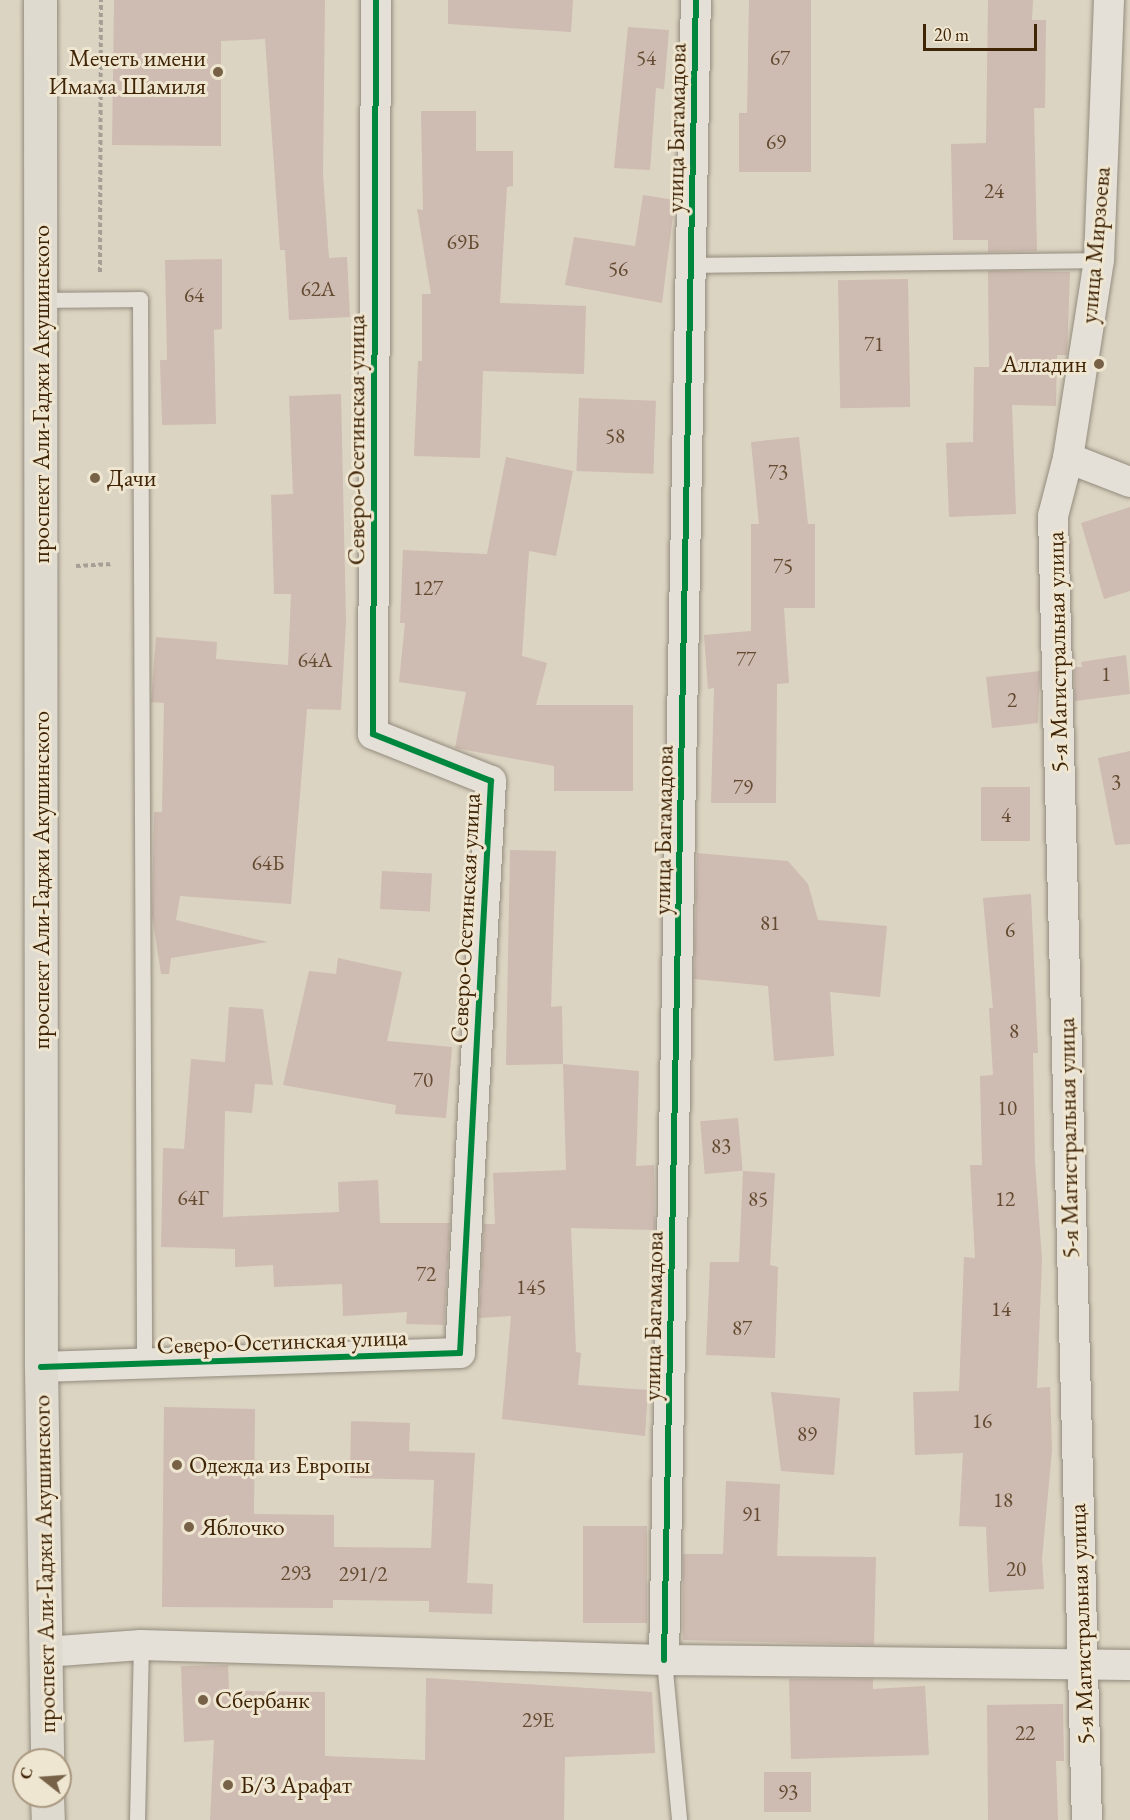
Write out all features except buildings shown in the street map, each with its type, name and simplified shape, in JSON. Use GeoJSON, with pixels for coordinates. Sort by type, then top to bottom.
{"type":"FeatureCollection","features":[{"type":"Feature","properties":{"kind":"main road","name":"проспект Али-Гаджи Акушинского"},"geometry":{"type":"LineString","coordinates":[[40,0],[41,1367],[47,1748]]}},
{"type":"Feature","properties":{"kind":"street","name":"Северо-Осетинская улица"},"geometry":{"type":"LineString","coordinates":[[41,1367],[460,1353],[490,782],[373,734],[376,0]]}},
{"type":"Feature","properties":{"kind":"street","name":"улица Багамадова"},"geometry":{"type":"LineString","coordinates":[[664,1660],[693,265],[696,0]]}},
{"type":"Feature","properties":{"kind":"street","name":"улица Мирзоева"},"geometry":{"type":"LineString","coordinates":[[1068,459],[1099,260],[1109,0]]}},
{"type":"Feature","properties":{"kind":"street"},"geometry":{"type":"LineString","coordinates":[[1068,459],[1130,482]]}},
{"type":"Feature","properties":{"kind":"street","name":"5-я Магистральная улица"},"geometry":{"type":"LineString","coordinates":[[1068,459],[1053,516],[1081,1665],[1087,1820]]}},
{"type":"Feature","properties":{"kind":"street"},"geometry":{"type":"LineString","coordinates":[[45,1652],[141,1645],[664,1660],[1130,1665]]}},
{"type":"Feature","properties":{"kind":"lane"},"geometry":{"type":"LineString","coordinates":[[693,265],[1099,260]]}},
{"type":"Feature","properties":{"kind":"lane"},"geometry":{"type":"LineString","coordinates":[[41,300],[140,299],[144,1364]]}},
{"type":"Feature","properties":{"kind":"lane"},"geometry":{"type":"LineString","coordinates":[[137,1820],[141,1645]]}},
{"type":"Feature","properties":{"kind":"lane"},"geometry":{"type":"LineString","coordinates":[[664,1660],[679,1820]]}},
{"type":"Feature","properties":{"kind":"path"},"geometry":{"type":"LineString","coordinates":[[100,300],[102,0]]}},
{"type":"Feature","properties":{"kind":"cycle path"},"geometry":{"type":"LineString","coordinates":[[41,1367],[460,1353],[491,781],[373,734],[376,0]]}},
{"type":"Feature","properties":{"kind":"cycle path"},"geometry":{"type":"LineString","coordinates":[[664,1660],[696,0]]}},
{"type":"Feature","properties":{"kind":"place","name":"Мечеть имени Имама Шамиля"},"geometry":{"type":"Point","coordinates":[218,72]}},
{"type":"Feature","properties":{"kind":"place","name":"Алладин"},"geometry":{"type":"Point","coordinates":[1099,364]}},
{"type":"Feature","properties":{"kind":"place","name":"Дачи"},"geometry":{"type":"Point","coordinates":[95,478]}},
{"type":"Feature","properties":{"kind":"place","name":"Одежда из Европы"},"geometry":{"type":"Point","coordinates":[177,1465]}},
{"type":"Feature","properties":{"kind":"place","name":"Яблочко"},"geometry":{"type":"Point","coordinates":[189,1527]}},
{"type":"Feature","properties":{"kind":"place","name":"Сбербанк"},"geometry":{"type":"Point","coordinates":[203,1700]}},
{"type":"Feature","properties":{"kind":"place","name":"Б/З Арафат"},"geometry":{"type":"Point","coordinates":[228,1785]}}]}
